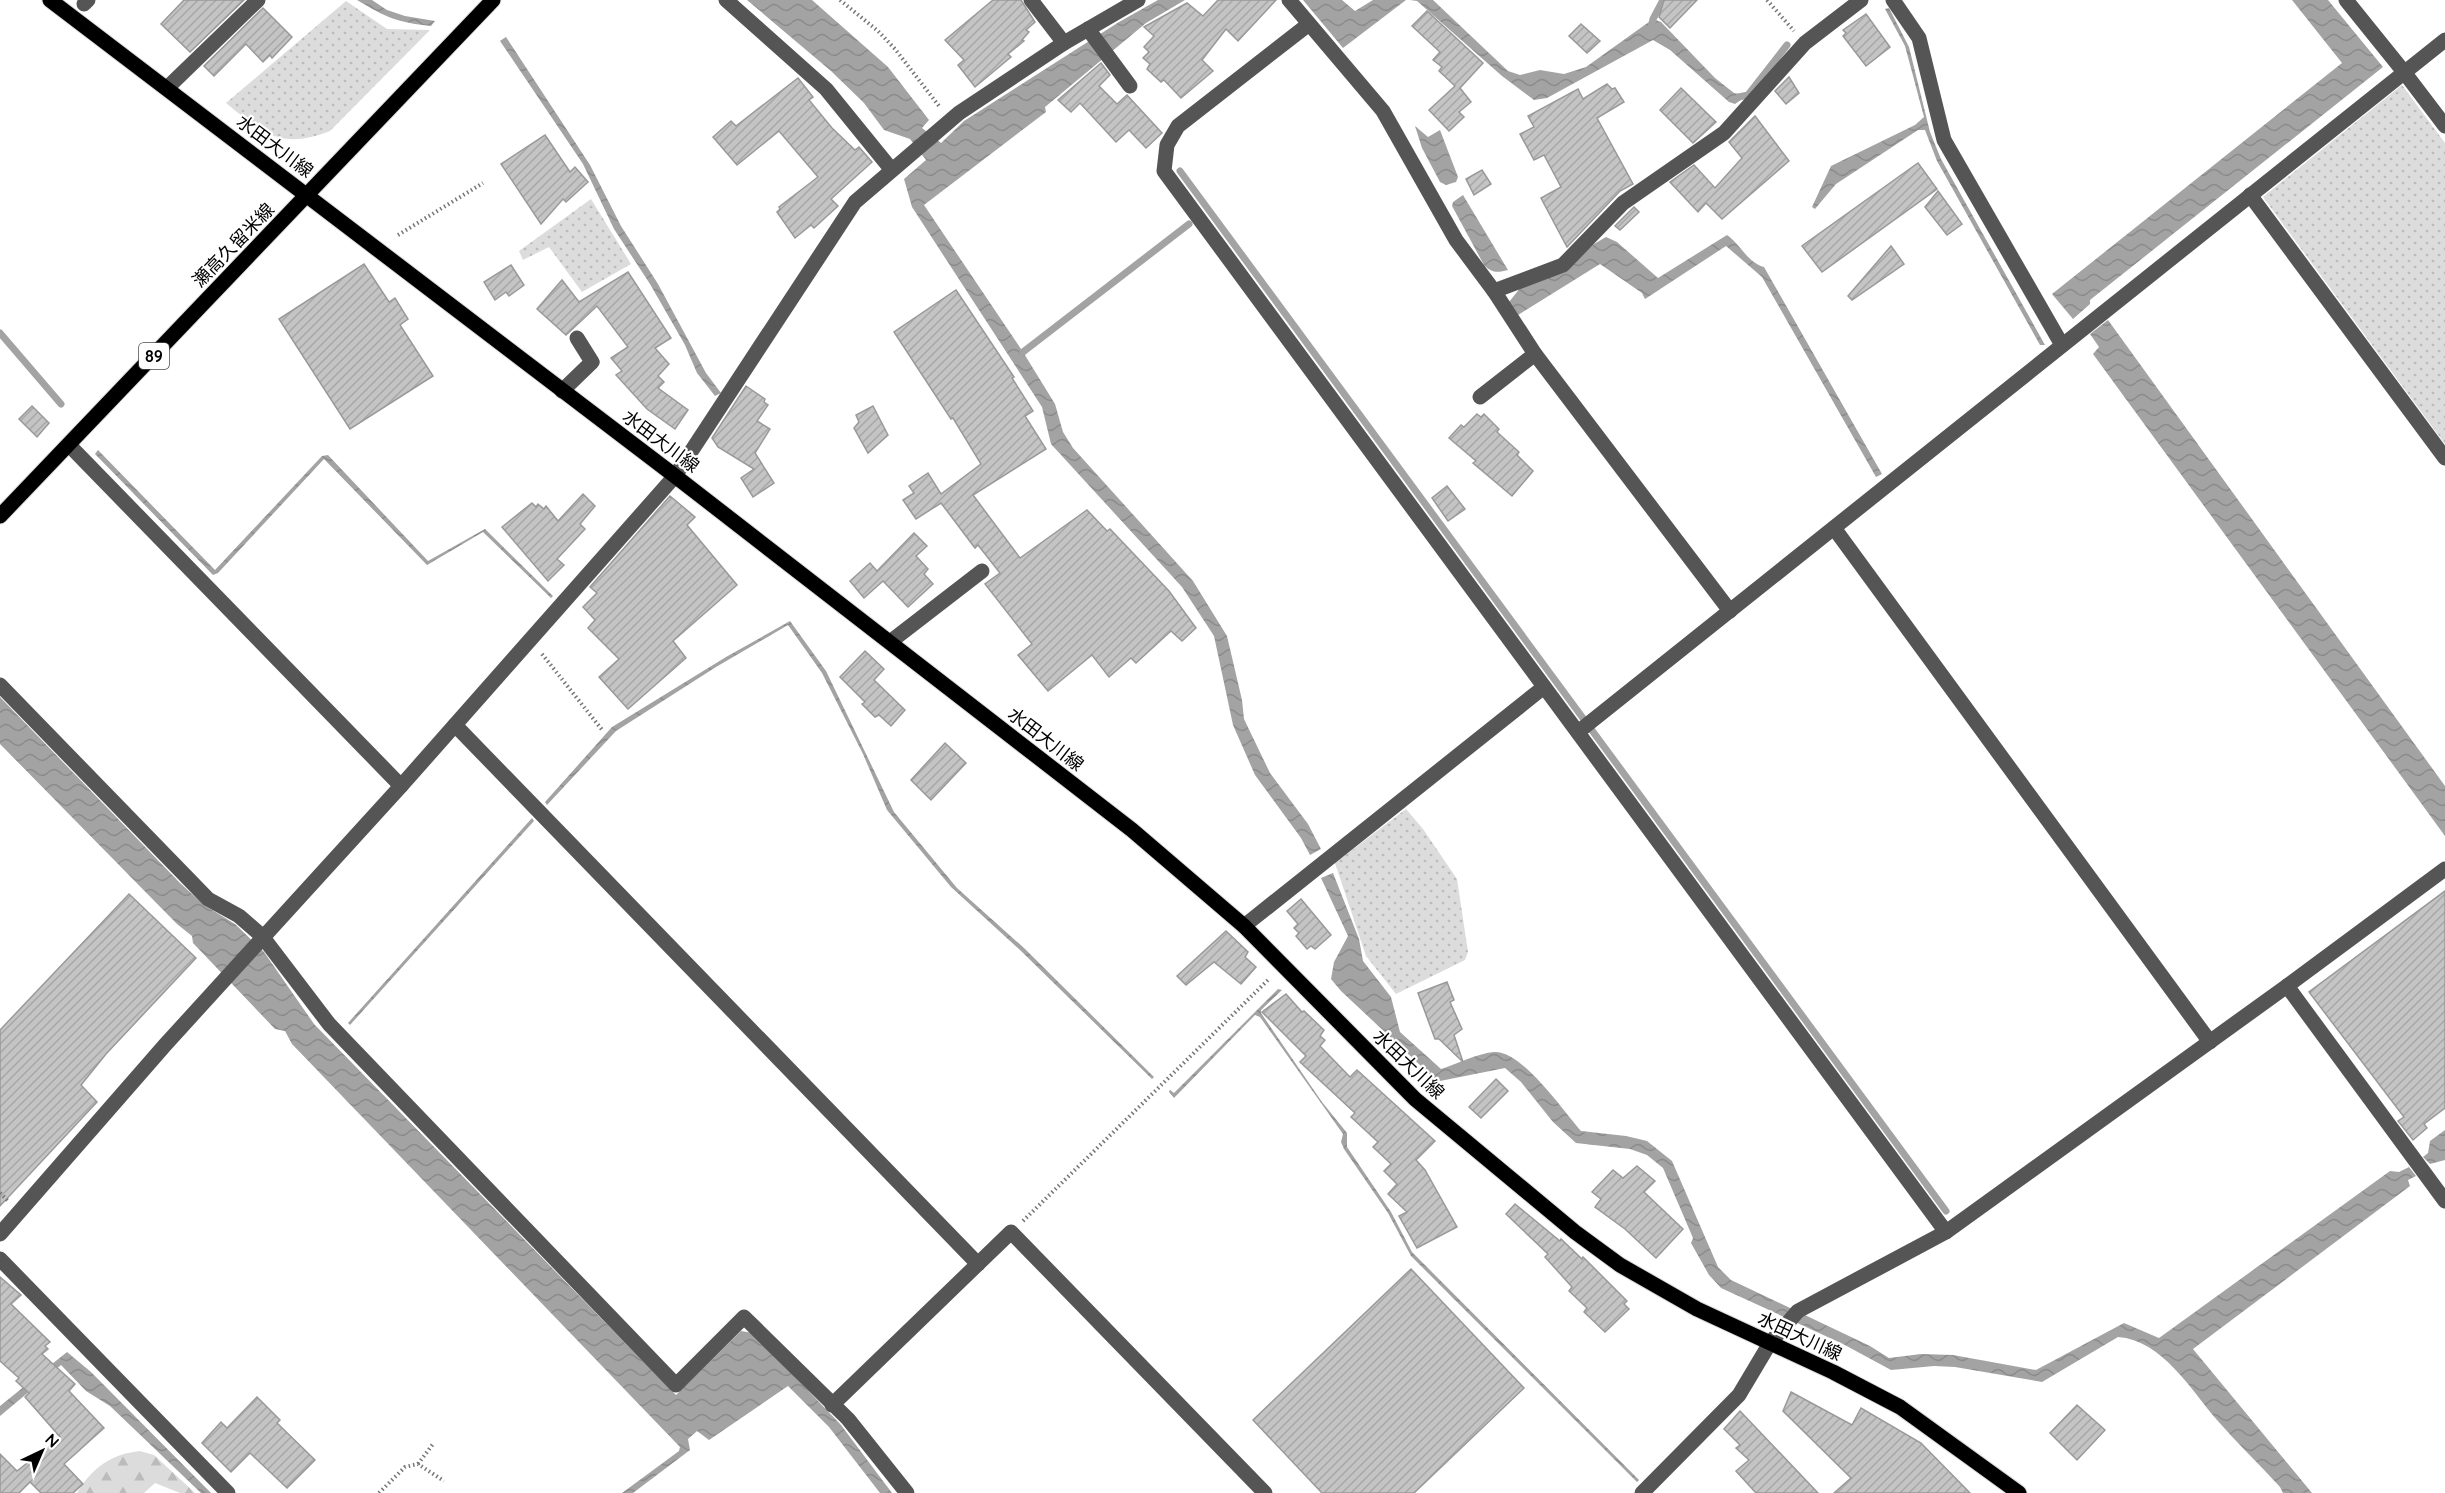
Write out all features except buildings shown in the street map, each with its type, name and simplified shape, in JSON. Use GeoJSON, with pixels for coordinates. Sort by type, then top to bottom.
{"type":"FeatureCollection","features":[{"type":"Feature","properties":{"kind":"main road","name":"水田大川線"},"geometry":{"type":"LineString","coordinates":[[50,0],[675,476],[1132,830],[1244,926],[1415,1099],[1575,1232],[1620,1265],[1697,1309],[1900,1407],[2019,1493]]}},
{"type":"Feature","properties":{"kind":"main road","name":"瀬高久留米線"},"geometry":{"type":"LineString","coordinates":[[0,516],[494,0]]}},
{"type":"Feature","properties":{"kind":"street"},"geometry":{"type":"LineString","coordinates":[[167,88],[258,0]]}},
{"type":"Feature","properties":{"kind":"street"},"geometry":{"type":"LineString","coordinates":[[726,0],[826,89],[891,169]]}},
{"type":"Feature","properties":{"kind":"street"},"geometry":{"type":"LineString","coordinates":[[1031,0],[1064,43]]}},
{"type":"Feature","properties":{"kind":"street"},"geometry":{"type":"LineString","coordinates":[[0,1234],[223,980],[401,786],[529,638],[675,476],[855,202],[951,119],[1064,43],[1091,33],[1138,0]]}},
{"type":"Feature","properties":{"kind":"street"},"geometry":{"type":"LineString","coordinates":[[1289,0],[1383,111],[1456,240],[1494,291],[1535,354],[1730,610]]}},
{"type":"Feature","properties":{"kind":"street"},"geometry":{"type":"LineString","coordinates":[[1494,291],[1563,265],[1623,203],[1724,133],[1805,43],[1861,0]]}},
{"type":"Feature","properties":{"kind":"street"},"geometry":{"type":"LineString","coordinates":[[1893,0],[1919,38],[1944,140],[2062,345]]}},
{"type":"Feature","properties":{"kind":"street"},"geometry":{"type":"LineString","coordinates":[[2346,0],[2445,126]]}},
{"type":"Feature","properties":{"kind":"street"},"geometry":{"type":"LineString","coordinates":[[1309,24],[1178,126],[1167,145],[1164,171],[1946,1232]]}},
{"type":"Feature","properties":{"kind":"street"},"geometry":{"type":"LineString","coordinates":[[1091,33],[1130,86]]}},
{"type":"Feature","properties":{"kind":"street"},"geometry":{"type":"LineString","coordinates":[[1578,732],[2445,40]]}},
{"type":"Feature","properties":{"kind":"street"},"geometry":{"type":"LineString","coordinates":[[2250,195],[2445,458]]}},
{"type":"Feature","properties":{"kind":"street"},"geometry":{"type":"LineString","coordinates":[[562,391],[592,362],[577,338]]}},
{"type":"Feature","properties":{"kind":"street"},"geometry":{"type":"LineString","coordinates":[[1480,396],[1535,354]]}},
{"type":"Feature","properties":{"kind":"street"},"geometry":{"type":"LineString","coordinates":[[69,445],[401,786]]}},
{"type":"Feature","properties":{"kind":"street"},"geometry":{"type":"LineString","coordinates":[[1834,528],[2210,1042]]}},
{"type":"Feature","properties":{"kind":"street"},"geometry":{"type":"LineString","coordinates":[[890,642],[982,571]]}},
{"type":"Feature","properties":{"kind":"street"},"geometry":{"type":"LineString","coordinates":[[0,685],[208,899],[239,916],[329,1024],[676,1385],[744,1317],[848,1419],[907,1493]]}},
{"type":"Feature","properties":{"kind":"street"},"geometry":{"type":"LineString","coordinates":[[1244,926],[1544,687]]}},
{"type":"Feature","properties":{"kind":"street"},"geometry":{"type":"LineString","coordinates":[[455,725],[978,1264]]}},
{"type":"Feature","properties":{"kind":"street"},"geometry":{"type":"LineString","coordinates":[[1642,1493],[1739,1395],[1770,1343],[1793,1316],[1946,1232],[2445,869]]}},
{"type":"Feature","properties":{"kind":"street"},"geometry":{"type":"LineString","coordinates":[[2287,986],[2445,1201]]}},
{"type":"Feature","properties":{"kind":"street"},"geometry":{"type":"LineString","coordinates":[[832,1405],[1011,1232],[1265,1493]]}},
{"type":"Feature","properties":{"kind":"street"},"geometry":{"type":"LineString","coordinates":[[0,1259],[228,1493]]}},
{"type":"Feature","properties":{"kind":"path"},"geometry":{"type":"LineString","coordinates":[[840,0],[878,31],[895,49],[914,76],[951,119]]}},
{"type":"Feature","properties":{"kind":"path"},"geometry":{"type":"LineString","coordinates":[[1767,0],[1805,43]]}},
{"type":"Feature","properties":{"kind":"path"},"geometry":{"type":"LineString","coordinates":[[398,235],[483,183]]}},
{"type":"Feature","properties":{"kind":"path"},"geometry":{"type":"LineString","coordinates":[[529,638],[603,731]]}},
{"type":"Feature","properties":{"kind":"path"},"geometry":{"type":"LineString","coordinates":[[1011,1232],[1282,966]]}},
{"type":"Feature","properties":{"kind":"path"},"geometry":{"type":"LineString","coordinates":[[379,1493],[405,1467],[418,1464],[433,1444]]}},
{"type":"Feature","properties":{"kind":"path"},"geometry":{"type":"LineString","coordinates":[[418,1464],[444,1481]]}},
{"type":"Feature","properties":{"kind":"green space"},"geometry":{"type":"Polygon","coordinates":[[[346,1],[387,29],[430,30],[330,131],[298,139],[274,136],[251,123],[226,103],[346,1]]]}},
{"type":"Feature","properties":{"kind":"green space"},"geometry":{"type":"Polygon","coordinates":[[[2402,85],[2445,143],[2445,444],[2263,197],[2402,85]]]}},
{"type":"Feature","properties":{"kind":"green space"},"geometry":{"type":"Polygon","coordinates":[[[591,199],[631,264],[582,292],[549,247],[523,260],[519,251],[591,199]]]}},
{"type":"Feature","properties":{"kind":"green space"},"geometry":{"type":"Polygon","coordinates":[[[1406,809],[1423,829],[1457,879],[1468,952],[1465,960],[1396,994],[1366,956],[1335,863],[1406,809]]]}},
{"type":"Feature","properties":{"kind":"green space"},"geometry":{"type":"Polygon","coordinates":[[[140,1451],[154,1455],[195,1493],[180,1493],[155,1483],[144,1493],[77,1493],[89,1476],[103,1464],[120,1455],[140,1451]]]}},
{"type":"Feature","properties":{"kind":"water"},"geometry":{"type":"Polygon","coordinates":[[[357,0],[372,0],[387,10],[405,16],[435,21],[431,26],[400,21],[357,0]]]}},
{"type":"Feature","properties":{"kind":"water"},"geometry":{"type":"Polygon","coordinates":[[[747,0],[812,0],[888,67],[929,120],[922,128],[941,143],[964,121],[1119,22],[1158,0],[1185,0],[1146,23],[1045,107],[1046,112],[924,205],[1023,352],[1055,404],[1063,432],[1073,448],[1193,581],[1227,636],[1242,700],[1244,719],[1270,773],[1308,824],[1321,849],[1310,855],[1301,838],[1255,775],[1233,725],[1214,636],[1182,587],[1051,444],[1042,407],[912,207],[904,179],[926,160],[910,139],[884,130],[864,103],[831,71],[747,0]]]}},
{"type":"Feature","properties":{"kind":"water"},"geometry":{"type":"Polygon","coordinates":[[[1303,0],[1342,0],[1355,11],[1373,0],[1406,0],[1343,48],[1303,0]]]}},
{"type":"Feature","properties":{"kind":"water"},"geometry":{"type":"Polygon","coordinates":[[[1410,0],[1433,0],[1508,71],[1520,75],[1540,70],[1564,74],[1586,67],[1653,19],[1661,22],[1715,78],[1734,93],[1748,95],[1735,104],[1729,102],[1670,50],[1653,40],[1547,98],[1534,100],[1502,76],[1417,1],[1410,0]]]}},
{"type":"Feature","properties":{"kind":"water"},"geometry":{"type":"Polygon","coordinates":[[[2292,0],[2328,0],[2383,67],[2090,300],[2090,304],[2073,319],[2052,294],[2342,63],[2292,0]]]}},
{"type":"Feature","properties":{"kind":"water"},"geometry":{"type":"Polygon","coordinates":[[[1889,8],[1909,47],[1930,132],[1941,159],[2045,345],[2040,345],[1937,161],[1925,130],[1918,130],[1836,184],[1815,209],[1812,207],[1831,166],[1915,125],[1924,117],[1905,46],[1885,9],[1889,8]]]}},
{"type":"Feature","properties":{"kind":"water"},"geometry":{"type":"Polygon","coordinates":[[[506,37],[590,165],[621,226],[658,284],[706,373],[721,393],[715,396],[697,373],[685,345],[650,284],[614,229],[583,164],[500,41],[506,37]]]}},
{"type":"Feature","properties":{"kind":"water"},"geometry":{"type":"Polygon","coordinates":[[[1415,126],[1428,137],[1440,130],[1458,177],[1456,182],[1446,185],[1440,182],[1422,148],[1415,126]]]}},
{"type":"Feature","properties":{"kind":"water"},"geometry":{"type":"Polygon","coordinates":[[[1463,195],[1508,270],[1495,272],[1484,265],[1452,206],[1453,202],[1463,195]]]}},
{"type":"Feature","properties":{"kind":"water"},"geometry":{"type":"Polygon","coordinates":[[[1727,235],[1753,262],[1764,267],[1882,474],[1876,477],[1762,277],[1726,246],[1645,299],[1642,293],[1600,264],[1518,315],[1509,302],[1521,287],[1560,273],[1594,244],[1606,237],[1617,242],[1658,278],[1727,235]]]}},
{"type":"Feature","properties":{"kind":"water"},"geometry":{"type":"Polygon","coordinates":[[[2108,320],[2445,786],[2445,836],[2093,354],[2099,347],[2090,334],[2108,320]]]}},
{"type":"Feature","properties":{"kind":"water"},"geometry":{"type":"Polygon","coordinates":[[[98,450],[215,570],[322,456],[328,455],[428,561],[485,529],[553,596],[551,598],[483,532],[427,565],[324,459],[218,573],[213,575],[95,454],[98,450]]]}},
{"type":"Feature","properties":{"kind":"water"},"geometry":{"type":"Polygon","coordinates":[[[790,621],[826,671],[894,812],[957,888],[1024,948],[1154,1077],[1152,1079],[1020,950],[951,887],[887,810],[863,754],[822,673],[788,625],[716,667],[616,731],[547,805],[545,802],[612,727],[726,657],[790,621]]]}},
{"type":"Feature","properties":{"kind":"water"},"geometry":{"type":"Polygon","coordinates":[[[0,697],[180,883],[204,905],[235,924],[264,952],[314,1024],[676,1395],[741,1331],[753,1333],[841,1425],[892,1493],[880,1493],[829,1427],[788,1386],[709,1440],[697,1431],[688,1439],[690,1450],[633,1493],[622,1493],[679,1451],[680,1447],[292,1044],[285,1031],[275,1029],[193,943],[192,936],[177,924],[0,744],[0,697]]]}},
{"type":"Feature","properties":{"kind":"water"},"geometry":{"type":"Polygon","coordinates":[[[532,818],[534,821],[350,1025],[348,1023],[532,818]]]}},
{"type":"Feature","properties":{"kind":"water"},"geometry":{"type":"Polygon","coordinates":[[[1333,873],[1359,939],[1363,961],[1391,997],[1400,1032],[1441,1069],[1475,1056],[1494,1052],[1505,1054],[1517,1061],[1541,1083],[1581,1131],[1647,1141],[1672,1161],[1718,1267],[1731,1280],[1870,1346],[1889,1358],[1921,1354],[1953,1355],[2036,1370],[2124,1323],[2159,1338],[2390,1171],[2399,1172],[2409,1167],[2416,1176],[2408,1180],[2410,1186],[2193,1349],[2312,1493],[2283,1493],[2174,1368],[2148,1347],[2134,1340],[2118,1337],[2042,1382],[1955,1367],[1934,1366],[1891,1370],[1843,1344],[1721,1288],[1709,1275],[1691,1243],[1693,1238],[1663,1168],[1647,1155],[1630,1149],[1576,1143],[1553,1122],[1521,1082],[1505,1068],[1436,1080],[1341,991],[1331,979],[1334,962],[1348,936],[1321,878],[1333,873]]]}},
{"type":"Feature","properties":{"kind":"water"},"geometry":{"type":"Polygon","coordinates":[[[1278,989],[1282,990],[1261,1010],[1261,1013],[1322,1102],[1347,1133],[1347,1147],[1391,1212],[1412,1252],[1639,1480],[1637,1482],[1411,1256],[1388,1213],[1344,1149],[1341,1142],[1343,1134],[1260,1017],[1255,1015],[1174,1098],[1169,1092],[1170,1090],[1174,1093],[1278,989]]]}},
{"type":"Feature","properties":{"kind":"water"},"geometry":{"type":"Polygon","coordinates":[[[2445,1130],[2445,1160],[2430,1164],[2423,1157],[2428,1153],[2430,1141],[2445,1130]]]}},
{"type":"Feature","properties":{"kind":"water"},"geometry":{"type":"Polygon","coordinates":[[[67,1352],[91,1372],[211,1493],[201,1493],[110,1406],[86,1391],[61,1365],[0,1416],[0,1406],[67,1352]]]}},
{"type":"Feature","properties":{"kind":"waterway"},"geometry":{"type":"LineString","coordinates":[[1651,28],[1663,0]]}},
{"type":"Feature","properties":{"kind":"waterway"},"geometry":{"type":"LineString","coordinates":[[1739,97],[1748,95],[1787,45]]}},
{"type":"Feature","properties":{"kind":"waterway"},"geometry":{"type":"LineString","coordinates":[[1180,171],[1946,1211]]}},
{"type":"Feature","properties":{"kind":"waterway"},"geometry":{"type":"LineString","coordinates":[[1023,352],[1189,224]]}},
{"type":"Feature","properties":{"kind":"waterway"},"geometry":{"type":"LineString","coordinates":[[0,333],[61,404]]}}]}
